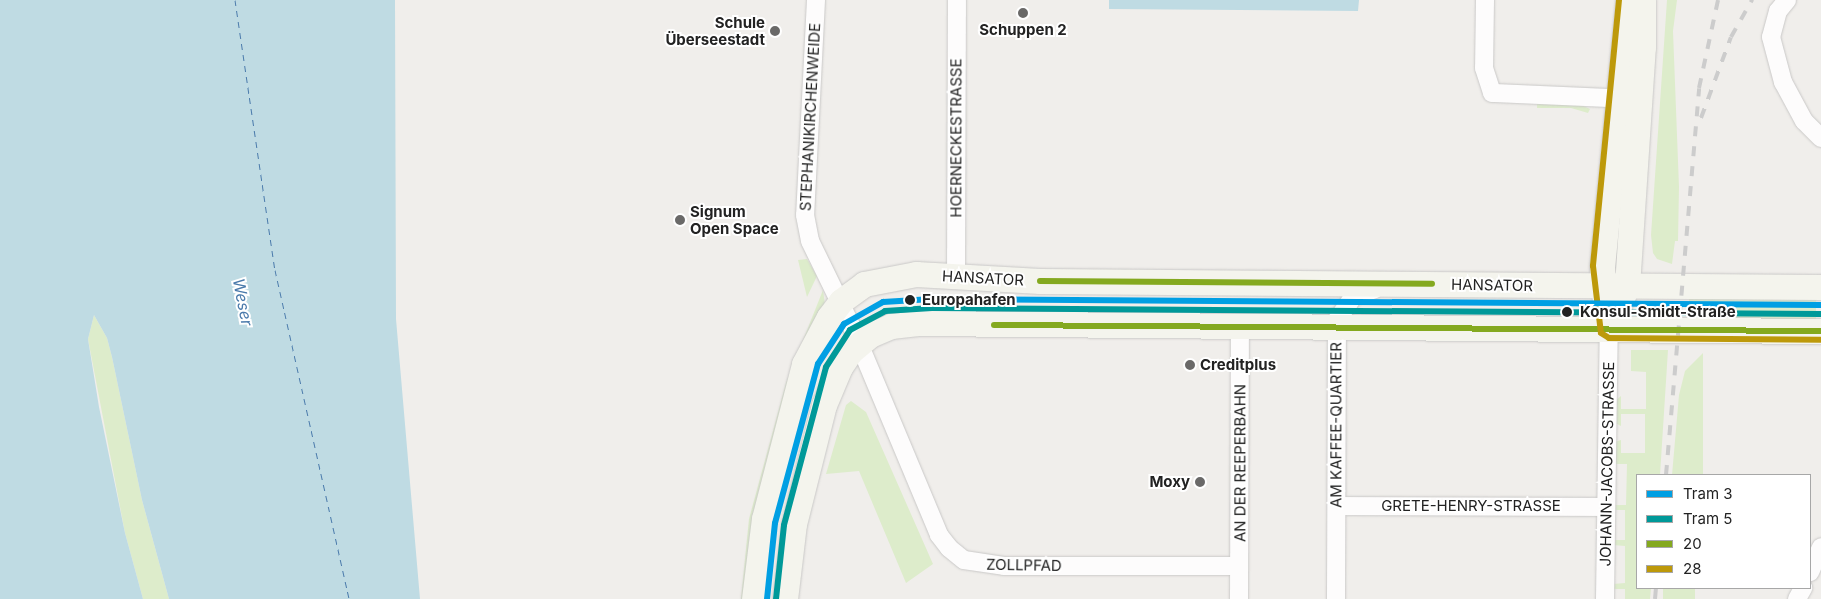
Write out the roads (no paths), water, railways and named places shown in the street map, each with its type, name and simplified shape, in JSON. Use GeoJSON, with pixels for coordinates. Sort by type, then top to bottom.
{"type":"FeatureCollection","features":[{"type":"Feature","properties":{"kind":"street","name":"STEPHANIKIRCHENWEIDE"},"geometry":{"type":"LineString","coordinates":[[816,0],[806,220],[812,245],[860,342]]}},
{"type":"Feature","properties":{"kind":"street","name":"HOERNECKESTRASSE"},"geometry":{"type":"LineString","coordinates":[[956,276],[957,0]]}},
{"type":"Feature","properties":{"kind":"street"},"geometry":{"type":"LineString","coordinates":[[1484,0],[1484,68],[1492,93],[1628,99]]}},
{"type":"Feature","properties":{"kind":"street"},"geometry":{"type":"LineString","coordinates":[[1609,329],[1627,286],[1628,0]]}},
{"type":"Feature","properties":{"kind":"street"},"geometry":{"type":"LineString","coordinates":[[1609,329],[1602,286],[1628,99],[1643,47],[1643,0]]}},
{"type":"Feature","properties":{"kind":"street"},"geometry":{"type":"LineString","coordinates":[[1787,0],[1778,11],[1772,37],[1783,82],[1804,121],[1821,138]]}},
{"type":"Feature","properties":{"kind":"street","name":"HANSATOR"},"geometry":{"type":"LineString","coordinates":[[754,599],[764,519],[804,364],[819,332],[841,301],[864,284],[882,279],[916,274],[1040,281],[1821,287]]}},
{"type":"Feature","properties":{"kind":"street","name":"AM KAFFEE-QUARTIER"},"geometry":{"type":"LineString","coordinates":[[1336,599],[1336,320],[1354,296],[1368,289],[1385,288],[1389,284]]}},
{"type":"Feature","properties":{"kind":"street"},"geometry":{"type":"LineString","coordinates":[[785,599],[794,524],[824,405],[840,367],[860,342],[881,329],[918,323],[1821,331]]}},
{"type":"Feature","properties":{"kind":"street","name":"AN DER REEPERBAHN"},"geometry":{"type":"LineString","coordinates":[[1239,599],[1240,327]]}},
{"type":"Feature","properties":{"kind":"street","name":"JOHANN-JACOBS-STRASSE"},"geometry":{"type":"LineString","coordinates":[[1605,599],[1609,329]]}},
{"type":"Feature","properties":{"kind":"street","name":"ZOLLPFAD"},"geometry":{"type":"LineString","coordinates":[[860,342],[870,375],[939,535],[949,548],[964,560],[1004,566],[1239,566]]}},
{"type":"Feature","properties":{"kind":"street","name":"GRETE-HENRY-STRASSE"},"geometry":{"type":"LineString","coordinates":[[1337,506],[1606,506]]}},
{"type":"Feature","properties":{"kind":"street"},"geometry":{"type":"LineString","coordinates":[[1811,570],[1821,547]]}},
{"type":"Feature","properties":{"kind":"water","name":"Weser"},"geometry":{"type":"Polygon","coordinates":[[[0,0],[395,0],[396,319],[420,599],[169,599],[142,500],[107,338],[94,315],[88,339],[99,407],[125,533],[143,599],[0,599],[0,0]]]}},
{"type":"Feature","properties":{"kind":"water"},"geometry":{"type":"Polygon","coordinates":[[[1109,0],[1359,0],[1358,11],[1109,9],[1109,0]]]}},
{"type":"Feature","properties":{"kind":"railway"},"geometry":{"type":"LineString","coordinates":[[1666,474],[1699,88],[1718,0]]}},
{"type":"Feature","properties":{"kind":"railway"},"geometry":{"type":"LineString","coordinates":[[1701,118],[1731,37],[1752,0]]}},
{"type":"Feature","properties":{"kind":"railway"},"geometry":{"type":"LineString","coordinates":[[1655,599],[1656,589]]}},
{"type":"Feature","properties":{"kind":"tram line","name":"3"},"geometry":{"type":"LineString","coordinates":[[767,599],[775,523],[818,364],[844,324],[883,302],[932,299],[1821,305]]}},
{"type":"Feature","properties":{"kind":"tram line","name":"5"},"geometry":{"type":"LineString","coordinates":[[776,599],[784,525],[826,367],[850,330],[885,311],[932,308],[1821,314]]}},
{"type":"Feature","properties":{"kind":"place","name":"Schuppen 2"},"geometry":{"type":"Point","coordinates":[1023,13]}},
{"type":"Feature","properties":{"kind":"place","name":"Schule Überseestadt"},"geometry":{"type":"Point","coordinates":[775,31]}},
{"type":"Feature","properties":{"kind":"place","name":"Signum Open Space"},"geometry":{"type":"Point","coordinates":[680,220]}},
{"type":"Feature","properties":{"kind":"place","name":"Europahafen"},"geometry":{"type":"Point","coordinates":[910,300]}},
{"type":"Feature","properties":{"kind":"place","name":"Konsul-Smidt-Straße"},"geometry":{"type":"Point","coordinates":[1567,312]}},
{"type":"Feature","properties":{"kind":"place","name":"Creditplus"},"geometry":{"type":"Point","coordinates":[1190,365]}},
{"type":"Feature","properties":{"kind":"place","name":"Moxy"},"geometry":{"type":"Point","coordinates":[1200,482]}}]}
